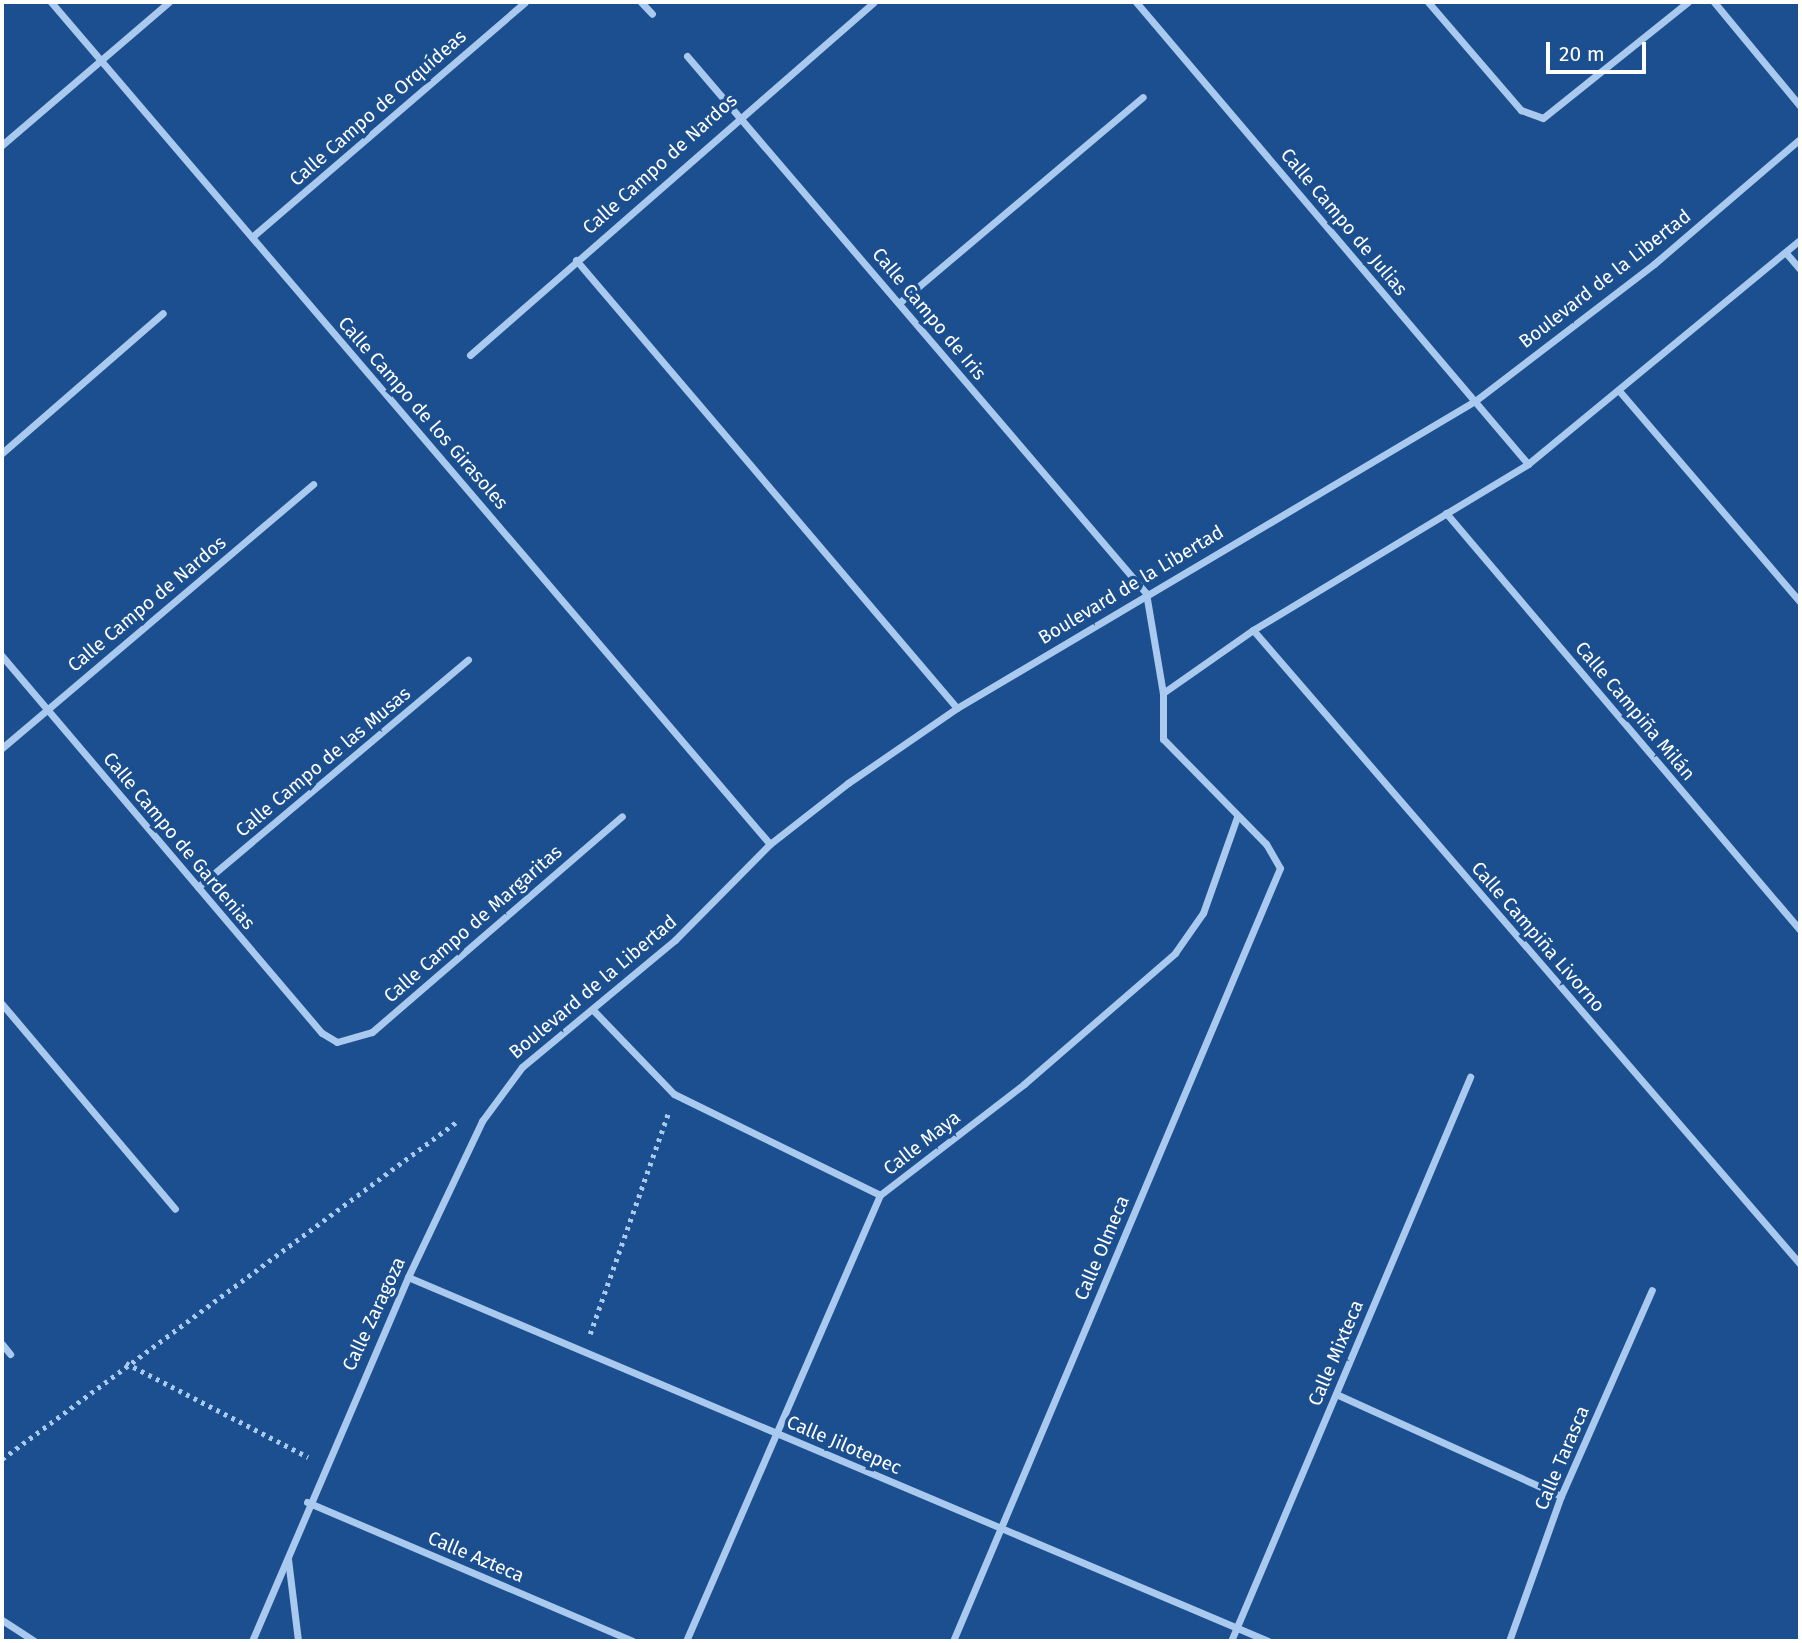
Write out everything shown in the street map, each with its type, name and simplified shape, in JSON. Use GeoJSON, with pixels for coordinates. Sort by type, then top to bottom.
{"type":"FeatureCollection","features":[{"type":"Feature","properties":{"kind":"street","name":"Calle Campo de los Girasoles"},"geometry":{"type":"LineString","coordinates":[[51,2],[770,844]]}},
{"type":"Feature","properties":{"kind":"street"},"geometry":{"type":"LineString","coordinates":[[2,145],[169,2]]}},
{"type":"Feature","properties":{"kind":"street","name":"Calle Campo de Orquídeas"},"geometry":{"type":"LineString","coordinates":[[252,237],[525,2]]}},
{"type":"Feature","properties":{"kind":"street"},"geometry":{"type":"LineString","coordinates":[[641,2],[652,14]]}},
{"type":"Feature","properties":{"kind":"street","name":"Calle Campo de Nardos"},"geometry":{"type":"LineString","coordinates":[[470,355],[738,115],[874,2]]}},
{"type":"Feature","properties":{"kind":"street","name":"Calle Campo de Julias"},"geometry":{"type":"LineString","coordinates":[[1136,2],[1528,464]]}},
{"type":"Feature","properties":{"kind":"street"},"geometry":{"type":"LineString","coordinates":[[1428,2],[1521,110],[1543,118],[1688,2]]}},
{"type":"Feature","properties":{"kind":"street"},"geometry":{"type":"LineString","coordinates":[[1714,2],[1800,106]]}},
{"type":"Feature","properties":{"kind":"street","name":"Calle Campo de Iris"},"geometry":{"type":"LineString","coordinates":[[687,56],[1146,593]]}},
{"type":"Feature","properties":{"kind":"street"},"geometry":{"type":"LineString","coordinates":[[899,303],[1143,97]]}},
{"type":"Feature","properties":{"kind":"street","name":"Boulevard de la Libertad"},"geometry":{"type":"LineString","coordinates":[[502,1088],[594,1011],[770,844],[957,708],[1146,593],[1475,401],[1654,264],[1800,139]]}},
{"type":"Feature","properties":{"kind":"street"},"geometry":{"type":"LineString","coordinates":[[1163,693],[1253,630],[1528,464],[1621,393],[1800,240]]}},
{"type":"Feature","properties":{"kind":"street"},"geometry":{"type":"LineString","coordinates":[[1786,253],[1800,269]]}},
{"type":"Feature","properties":{"kind":"street"},"geometry":{"type":"LineString","coordinates":[[576,260],[957,708]]}},
{"type":"Feature","properties":{"kind":"street"},"geometry":{"type":"LineString","coordinates":[[2,453],[163,313]]}},
{"type":"Feature","properties":{"kind":"street"},"geometry":{"type":"LineString","coordinates":[[1621,393],[1800,602]]}},
{"type":"Feature","properties":{"kind":"street","name":"Calle Campo de Nardos"},"geometry":{"type":"LineString","coordinates":[[2,748],[313,484]]}},
{"type":"Feature","properties":{"kind":"street","name":"Calle Campiña Milán"},"geometry":{"type":"LineString","coordinates":[[1446,513],[1800,930]]}},
{"type":"Feature","properties":{"kind":"street"},"geometry":{"type":"LineString","coordinates":[[1146,593],[1163,693],[1163,739],[1237,817]]}},
{"type":"Feature","properties":{"kind":"street","name":"Calle Campiña Livorno"},"geometry":{"type":"LineString","coordinates":[[1253,630],[1800,1264]]}},
{"type":"Feature","properties":{"kind":"street","name":"Calle Campo de Gardenias"},"geometry":{"type":"LineString","coordinates":[[2,656],[322,1034],[337,1042]]}},
{"type":"Feature","properties":{"kind":"street","name":"Calle Campo de las Musas"},"geometry":{"type":"LineString","coordinates":[[198,887],[468,660]]}},
{"type":"Feature","properties":{"kind":"street","name":"Calle Campo de Margaritas"},"geometry":{"type":"LineString","coordinates":[[337,1042],[372,1032],[622,816]]}},
{"type":"Feature","properties":{"kind":"street","name":"Calle Olmeca"},"geometry":{"type":"LineString","coordinates":[[953,1641],[1280,867],[1237,817]]}},
{"type":"Feature","properties":{"kind":"street","name":"Calle Maya"},"geometry":{"type":"LineString","coordinates":[[686,1641],[880,1195],[1024,1084],[1175,953],[1203,913],[1237,817]]}},
{"type":"Feature","properties":{"kind":"street"},"geometry":{"type":"LineString","coordinates":[[2,1004],[175,1209]]}},
{"type":"Feature","properties":{"kind":"street"},"geometry":{"type":"LineString","coordinates":[[594,1011],[674,1094],[880,1195]]}},
{"type":"Feature","properties":{"kind":"street","name":"Calle Mixteca"},"geometry":{"type":"LineString","coordinates":[[1231,1641],[1470,1077]]}},
{"type":"Feature","properties":{"kind":"street","name":"Calle Zaragoza"},"geometry":{"type":"LineString","coordinates":[[252,1641],[288,1559],[322,1464],[408,1277],[502,1088]]}},
{"type":"Feature","properties":{"kind":"street","name":"Calle Jilotepec"},"geometry":{"type":"LineString","coordinates":[[408,1277],[1268,1641]]}},
{"type":"Feature","properties":{"kind":"street","name":"Calle Tarasca"},"geometry":{"type":"LineString","coordinates":[[1508,1641],[1561,1496],[1652,1290]]}},
{"type":"Feature","properties":{"kind":"street"},"geometry":{"type":"LineString","coordinates":[[2,1344],[10,1354]]}},
{"type":"Feature","properties":{"kind":"street"},"geometry":{"type":"LineString","coordinates":[[1336,1394],[1561,1496]]}},
{"type":"Feature","properties":{"kind":"street","name":"Calle Azteca"},"geometry":{"type":"LineString","coordinates":[[307,1502],[633,1641]]}},
{"type":"Feature","properties":{"kind":"street","name":"Calle Zaragoza"},"geometry":{"type":"LineString","coordinates":[[288,1559],[298,1641]]}},
{"type":"Feature","properties":{"kind":"street"},"geometry":{"type":"LineString","coordinates":[[2,1620],[34,1641]]}},
{"type":"Feature","properties":{"kind":"path"},"geometry":{"type":"LineString","coordinates":[[583,1351],[633,1224],[674,1094]]}},
{"type":"Feature","properties":{"kind":"path"},"geometry":{"type":"LineString","coordinates":[[2,1459],[126,1363],[469,1112]]}},
{"type":"Feature","properties":{"kind":"path"},"geometry":{"type":"LineString","coordinates":[[126,1363],[322,1464]]}}]}
